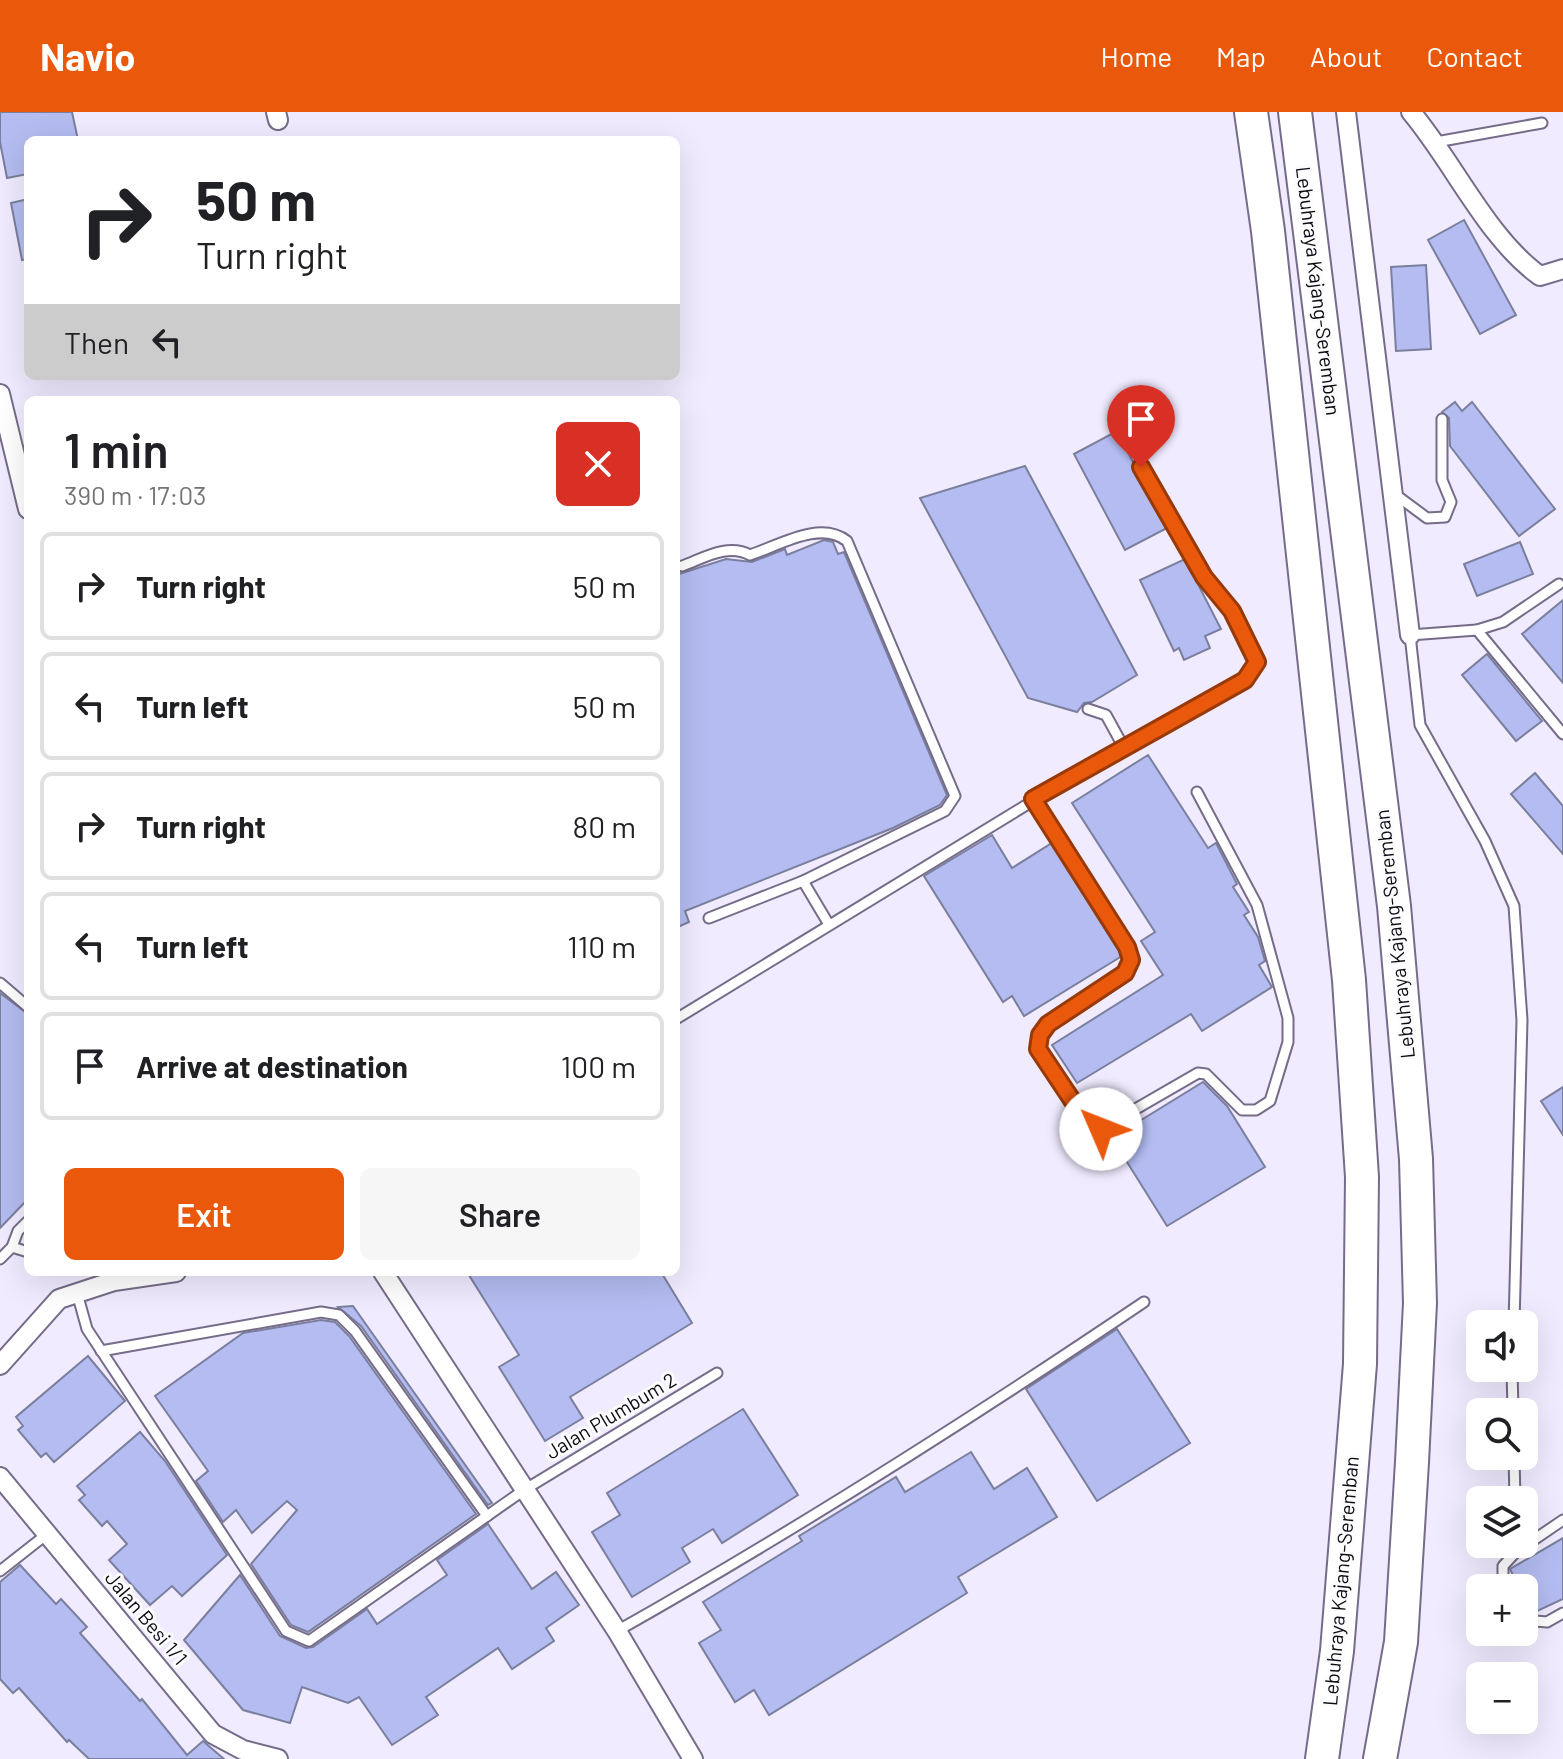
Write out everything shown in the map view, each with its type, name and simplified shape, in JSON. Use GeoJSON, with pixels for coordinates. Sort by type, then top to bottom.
{"type":"FeatureCollection","features":[{"type":"Feature","properties":{"kind":"highway","name":"Lebuhraya Kajang-Seremban"},"geometry":{"type":"LineString","coordinates":[[1251,112],[1268,231],[1346,949],[1362,1177],[1360,1364],[1337,1651],[1322,1759]]}},
{"type":"Feature","properties":{"kind":"highway","name":"Lebuhraya Kajang-Seremban"},"geometry":{"type":"LineString","coordinates":[[1295,112],[1390,874],[1416,1159],[1420,1303],[1410,1492],[1401,1642],[1380,1759]]}},
{"type":"Feature","properties":{"kind":"street"},"geometry":{"type":"LineString","coordinates":[[1346,112],[1410,635]]}},
{"type":"Feature","properties":{"kind":"street"},"geometry":{"type":"LineString","coordinates":[[1411,112],[1436,142],[1516,259],[1540,276],[1563,269]]}},
{"type":"Feature","properties":{"kind":"street"},"geometry":{"type":"LineString","coordinates":[[0,394],[24,493]]}},
{"type":"Feature","properties":{"kind":"street"},"geometry":{"type":"LineString","coordinates":[[0,1365],[59,1299],[114,1281],[148,1276]]}},
{"type":"Feature","properties":{"kind":"street"},"geometry":{"type":"LineString","coordinates":[[386,1276],[617,1631],[693,1759]]}},
{"type":"Feature","properties":{"kind":"street","name":"Jalan Besi 1/1"},"geometry":{"type":"LineString","coordinates":[[0,1477],[213,1734],[243,1750],[278,1759]]}},
{"type":"Feature","properties":{"kind":"lane"},"geometry":{"type":"LineString","coordinates":[[1436,142],[1542,123]]}},
{"type":"Feature","properties":{"kind":"lane"},"geometry":{"type":"LineString","coordinates":[[1393,493],[1427,518],[1445,517],[1451,502],[1442,480],[1442,419]]}},
{"type":"Feature","properties":{"kind":"lane"},"geometry":{"type":"LineString","coordinates":[[680,1015],[1033,799],[1245,680],[1257,662],[1232,611],[1204,577],[1141,467]]}},
{"type":"Feature","properties":{"kind":"lane"},"geometry":{"type":"LineString","coordinates":[[682,566],[727,550],[739,549],[750,555],[821,531],[836,533],[847,541],[955,796],[945,811],[803,881],[709,918]]}},
{"type":"Feature","properties":{"kind":"lane"},"geometry":{"type":"LineString","coordinates":[[1514,1310],[1522,1020],[1514,906],[1485,841],[1420,725],[1410,635],[1477,630],[1503,622],[1559,584]]}},
{"type":"Feature","properties":{"kind":"lane"},"geometry":{"type":"LineString","coordinates":[[1477,630],[1563,734]]}},
{"type":"Feature","properties":{"kind":"lane"},"geometry":{"type":"LineString","coordinates":[[1088,709],[1106,715],[1123,746]]}},
{"type":"Feature","properties":{"kind":"lane"},"geometry":{"type":"LineString","coordinates":[[1033,799],[1127,947],[1131,960],[1125,973],[1048,1024],[1040,1035],[1038,1049],[1088,1124],[1101,1129],[1198,1073],[1206,1074],[1242,1110],[1256,1110],[1270,1101],[1278,1079],[1288,1042],[1288,1018],[1257,905],[1197,792]]}},
{"type":"Feature","properties":{"kind":"lane"},"geometry":{"type":"LineString","coordinates":[[803,881],[828,923]]}},
{"type":"Feature","properties":{"kind":"lane"},"geometry":{"type":"LineString","coordinates":[[0,983],[24,1004]]}},
{"type":"Feature","properties":{"kind":"lane"},"geometry":{"type":"LineString","coordinates":[[0,1259],[12,1247],[24,1225]]}},
{"type":"Feature","properties":{"kind":"lane"},"geometry":{"type":"LineString","coordinates":[[12,1247],[24,1251]]}},
{"type":"Feature","properties":{"kind":"lane"},"geometry":{"type":"LineString","coordinates":[[77,1293],[87,1329],[101,1351],[321,1312],[339,1315],[355,1331],[487,1516]]}},
{"type":"Feature","properties":{"kind":"lane"},"geometry":{"type":"LineString","coordinates":[[617,1631],[739,1563],[939,1440],[1144,1302]]}},
{"type":"Feature","properties":{"kind":"lane","name":"Jalan Plumbum 2"},"geometry":{"type":"LineString","coordinates":[[101,1351],[286,1631],[309,1641],[524,1490],[717,1373]]}},
{"type":"Feature","properties":{"kind":"lane"},"geometry":{"type":"LineString","coordinates":[[1538,1535],[1563,1520]]}},
{"type":"Feature","properties":{"kind":"lane"},"geometry":{"type":"LineString","coordinates":[[0,1571],[47,1534]]}},
{"type":"Feature","properties":{"kind":"lane"},"geometry":{"type":"LineString","coordinates":[[1538,1621],[1547,1622],[1563,1613]]}},
{"type":"Feature","properties":{"kind":"building"},"geometry":{"type":"Polygon","coordinates":[[[0,112],[72,112],[77,136],[24,136],[24,175],[7,178],[0,142],[0,112]]]}},
{"type":"Feature","properties":{"kind":"building"},"geometry":{"type":"Polygon","coordinates":[[[24,200],[24,260],[22,260],[11,203],[24,200]]]}},
{"type":"Feature","properties":{"kind":"building"},"geometry":{"type":"Polygon","coordinates":[[[1464,220],[1516,315],[1480,334],[1428,240],[1464,220]]]}},
{"type":"Feature","properties":{"kind":"building"},"geometry":{"type":"Polygon","coordinates":[[[1426,265],[1431,349],[1396,351],[1391,267],[1426,265]]]}},
{"type":"Feature","properties":{"kind":"building"},"geometry":{"type":"Polygon","coordinates":[[[1455,402],[1462,411],[1472,402],[1555,509],[1519,536],[1450,446],[1449,418],[1442,412],[1455,402]]]}},
{"type":"Feature","properties":{"kind":"building"},"geometry":{"type":"Polygon","coordinates":[[[1117,431],[1167,528],[1125,550],[1074,454],[1117,431]]]}},
{"type":"Feature","properties":{"kind":"building"},"geometry":{"type":"Polygon","coordinates":[[[1025,466],[1137,675],[1092,702],[1084,703],[1077,712],[1028,698],[920,498],[1025,466]]]}},
{"type":"Feature","properties":{"kind":"building"},"geometry":{"type":"Polygon","coordinates":[[[824,540],[833,542],[838,554],[844,552],[947,795],[940,805],[893,828],[685,911],[689,922],[680,926],[680,574],[726,559],[752,562],[785,549],[787,555],[824,540]]]}},
{"type":"Feature","properties":{"kind":"building"},"geometry":{"type":"Polygon","coordinates":[[[1520,542],[1533,574],[1477,596],[1464,564],[1520,542]]]}},
{"type":"Feature","properties":{"kind":"building"},"geometry":{"type":"Polygon","coordinates":[[[1185,559],[1221,629],[1205,636],[1210,648],[1184,660],[1179,648],[1174,651],[1140,580],[1185,559]]]}},
{"type":"Feature","properties":{"kind":"building"},"geometry":{"type":"Polygon","coordinates":[[[1563,600],[1563,683],[1522,634],[1563,600]]]}},
{"type":"Feature","properties":{"kind":"building"},"geometry":{"type":"Polygon","coordinates":[[[1487,654],[1542,721],[1516,741],[1462,675],[1487,654]]]}},
{"type":"Feature","properties":{"kind":"building"},"geometry":{"type":"Polygon","coordinates":[[[1148,755],[1208,848],[1216,843],[1237,884],[1233,887],[1249,912],[1244,915],[1258,937],[1265,961],[1259,965],[1272,987],[1202,1031],[1191,1014],[1077,1083],[1052,1045],[1163,975],[1141,941],[1155,932],[1072,803],[1148,755]]]}},
{"type":"Feature","properties":{"kind":"building"},"geometry":{"type":"Polygon","coordinates":[[[1535,773],[1563,806],[1563,854],[1511,794],[1535,773]]]}},
{"type":"Feature","properties":{"kind":"building"},"geometry":{"type":"Polygon","coordinates":[[[992,835],[1012,868],[1052,843],[1122,956],[1024,1016],[1012,996],[1003,1002],[924,876],[992,835]]]}},
{"type":"Feature","properties":{"kind":"building"},"geometry":{"type":"Polygon","coordinates":[[[0,993],[24,1011],[24,1203],[0,1228],[0,993]]]}},
{"type":"Feature","properties":{"kind":"building"},"geometry":{"type":"Polygon","coordinates":[[[1203,1082],[1227,1106],[1265,1167],[1167,1226],[1112,1138],[1203,1082]]]}},
{"type":"Feature","properties":{"kind":"building"},"geometry":{"type":"Polygon","coordinates":[[[1563,1087],[1563,1135],[1541,1101],[1563,1087]]]}},
{"type":"Feature","properties":{"kind":"building"},"geometry":{"type":"Polygon","coordinates":[[[470,1276],[663,1276],[692,1323],[570,1397],[583,1418],[545,1441],[499,1367],[519,1355],[470,1276]]]}},
{"type":"Feature","properties":{"kind":"building"},"geometry":{"type":"Polygon","coordinates":[[[353,1306],[492,1503],[488,1505],[361,1326],[338,1307],[353,1306]]]}},
{"type":"Feature","properties":{"kind":"building"},"geometry":{"type":"Polygon","coordinates":[[[321,1320],[335,1322],[349,1336],[476,1514],[308,1632],[291,1625],[251,1564],[297,1510],[287,1501],[252,1533],[236,1510],[223,1522],[196,1481],[208,1471],[155,1396],[243,1333],[321,1320]]]}},
{"type":"Feature","properties":{"kind":"building"},"geometry":{"type":"Polygon","coordinates":[[[1117,1329],[1190,1443],[1097,1501],[1026,1389],[1117,1329]]]}},
{"type":"Feature","properties":{"kind":"building"},"geometry":{"type":"Polygon","coordinates":[[[88,1356],[125,1401],[54,1462],[46,1453],[41,1457],[18,1430],[23,1426],[16,1417],[88,1356]]]}},
{"type":"Feature","properties":{"kind":"building"},"geometry":{"type":"Polygon","coordinates":[[[743,1409],[798,1495],[722,1543],[713,1529],[682,1548],[690,1562],[632,1597],[592,1532],[620,1515],[607,1493],[743,1409]]]}},
{"type":"Feature","properties":{"kind":"building"},"geometry":{"type":"Polygon","coordinates":[[[140,1432],[165,1461],[227,1555],[182,1596],[172,1586],[150,1605],[109,1560],[127,1544],[107,1521],[102,1526],[79,1500],[85,1495],[77,1486],[140,1432]]]}},
{"type":"Feature","properties":{"kind":"building"},"geometry":{"type":"Polygon","coordinates":[[[971,1452],[994,1489],[1027,1468],[1057,1517],[958,1577],[967,1593],[769,1715],[754,1690],[735,1702],[699,1643],[721,1630],[703,1602],[802,1541],[799,1536],[896,1477],[905,1492],[971,1452]]]}},
{"type":"Feature","properties":{"kind":"building"},"geometry":{"type":"Polygon","coordinates":[[[488,1524],[532,1589],[556,1572],[579,1605],[546,1628],[554,1641],[512,1669],[498,1648],[426,1697],[438,1715],[392,1745],[359,1697],[348,1703],[302,1687],[290,1723],[243,1710],[184,1640],[240,1575],[280,1636],[306,1648],[313,1647],[367,1609],[377,1624],[447,1575],[437,1560],[488,1524]]]}},
{"type":"Feature","properties":{"kind":"building"},"geometry":{"type":"Polygon","coordinates":[[[1563,1538],[1563,1599],[1538,1611],[1538,1574],[1512,1574],[1510,1569],[1529,1558],[1538,1558],[1538,1553],[1563,1538]]]}},
{"type":"Feature","properties":{"kind":"building"},"geometry":{"type":"Polygon","coordinates":[[[20,1565],[56,1604],[61,1599],[87,1627],[80,1633],[140,1701],[142,1699],[187,1755],[203,1741],[224,1759],[89,1759],[69,1740],[67,1742],[19,1688],[13,1693],[0,1679],[0,1582],[20,1565]]]}},
{"type":"Feature","properties":{"kind":"route"},"geometry":{"type":"LineString","coordinates":[[1101,1129],[1088,1124],[1038,1049],[1040,1035],[1048,1024],[1125,973],[1131,960],[1127,947],[1033,799],[1104,760],[1150,730],[1245,680],[1257,662],[1232,611],[1204,577],[1141,467]]}}]}
